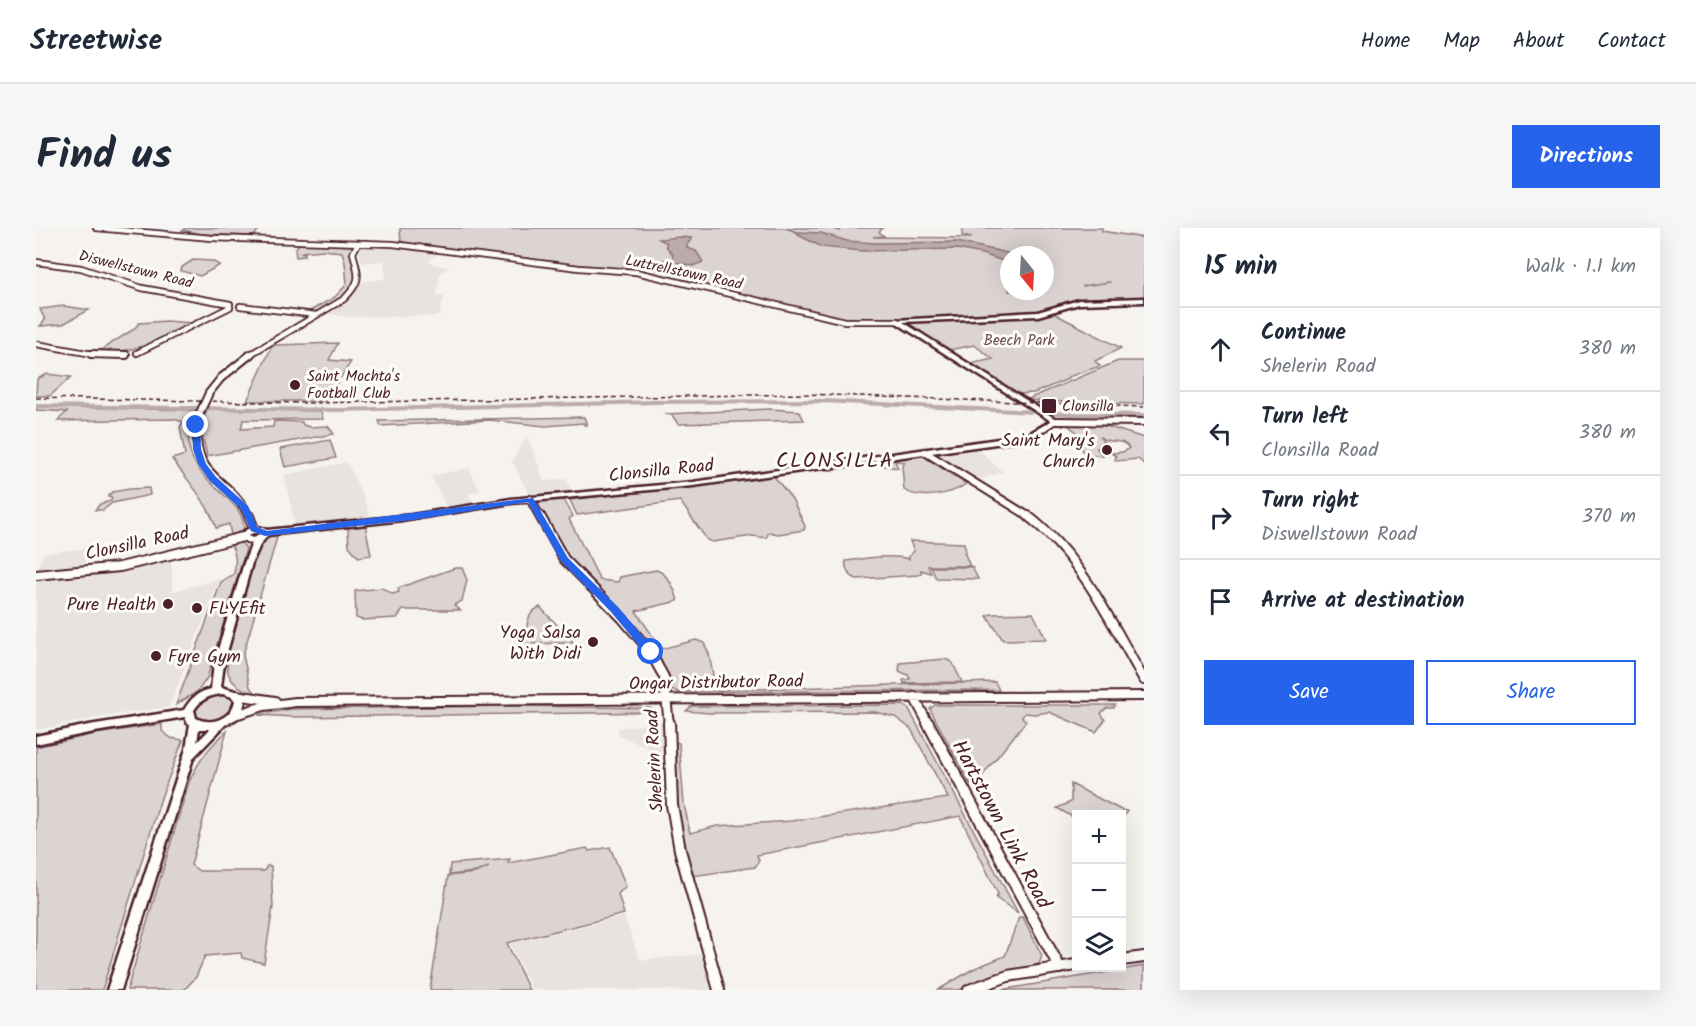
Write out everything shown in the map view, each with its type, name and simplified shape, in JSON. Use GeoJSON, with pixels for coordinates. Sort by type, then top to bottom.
{"type":"FeatureCollection","features":[{"type":"Feature","properties":{"kind":"main road"},"geometry":{"type":"LineString","coordinates":[[897,321],[1038,314],[1079,302],[1144,300]]}},
{"type":"Feature","properties":{"kind":"main road"},"geometry":{"type":"LineString","coordinates":[[897,321],[1056,421]]}},
{"type":"Feature","properties":{"kind":"main road","name":"Clonsilla Road"},"geometry":{"type":"LineString","coordinates":[[245,539],[530,499],[686,485],[1026,438],[1056,421]]}},
{"type":"Feature","properties":{"kind":"main road"},"geometry":{"type":"LineString","coordinates":[[216,691],[219,663],[250,556],[263,536],[260,529],[245,533],[250,556]]}},
{"type":"Feature","properties":{"kind":"main road"},"geometry":{"type":"LineString","coordinates":[[114,990],[188,759],[196,700],[216,691],[231,692],[237,695],[240,705],[235,715],[222,723],[199,744],[188,759]]}},
{"type":"Feature","properties":{"kind":"main road"},"geometry":{"type":"LineString","coordinates":[[36,740],[89,729],[192,718],[207,726],[222,723]]}},
{"type":"Feature","properties":{"kind":"street","name":"Luttrellstown Road"},"geometry":{"type":"LineString","coordinates":[[96,228],[212,238],[393,244],[579,268],[635,272],[845,321],[897,321]]}},
{"type":"Feature","properties":{"kind":"street"},"geometry":{"type":"LineString","coordinates":[[254,529],[245,508],[213,479],[202,464],[195,438],[197,419],[209,393],[221,378],[254,351],[344,299],[355,288],[359,276],[353,253],[358,243]]}},
{"type":"Feature","properties":{"kind":"street","name":"Diswellstown Road"},"geometry":{"type":"LineString","coordinates":[[36,262],[81,268],[142,288],[230,306],[239,303],[242,304],[240,306],[316,315]]}},
{"type":"Feature","properties":{"kind":"street"},"geometry":{"type":"LineString","coordinates":[[36,344],[96,355],[137,353],[230,306]]}},
{"type":"Feature","properties":{"kind":"street"},"geometry":{"type":"LineString","coordinates":[[1056,421],[1144,422]]}},
{"type":"Feature","properties":{"kind":"street"},"geometry":{"type":"LineString","coordinates":[[925,452],[949,470],[1017,508],[1054,538],[1075,564],[1144,680]]}},
{"type":"Feature","properties":{"kind":"street","name":"Shelerin Road"},"geometry":{"type":"LineString","coordinates":[[530,499],[564,559],[615,609],[649,650],[664,677],[668,700],[672,805],[680,850],[719,990]]}},
{"type":"Feature","properties":{"kind":"street","name":"Clonsilla Road"},"geometry":{"type":"LineString","coordinates":[[36,574],[116,568],[245,539]]}},
{"type":"Feature","properties":{"kind":"street","name":"Ongar Distributor Road"},"geometry":{"type":"LineString","coordinates":[[237,695],[264,701],[289,702],[1144,696]]}},
{"type":"Feature","properties":{"kind":"street","name":"Hartstown Link Road"},"geometry":{"type":"LineString","coordinates":[[914,697],[997,855],[1060,968]]}},
{"type":"Feature","properties":{"kind":"street","name":"Ongar Distributor Road"},"geometry":{"type":"LineString","coordinates":[[235,715],[289,702]]}},
{"type":"Feature","properties":{"kind":"street"},"geometry":{"type":"LineString","coordinates":[[1126,959],[1144,957]]}},
{"type":"Feature","properties":{"kind":"street"},"geometry":{"type":"LineString","coordinates":[[969,990],[1008,976],[1072,966]]}},
{"type":"Feature","properties":{"kind":"shaded area"},"geometry":{"type":"Polygon","coordinates":[[[798,232],[821,233],[847,241],[875,243],[957,242],[1000,251],[1000,260],[957,249],[862,251],[822,247],[798,235],[798,232]]]}},
{"type":"Feature","properties":{"kind":"shaded area"},"geometry":{"type":"Polygon","coordinates":[[[692,238],[687,248],[696,251],[703,262],[693,266],[679,263],[660,266],[660,261],[672,259],[673,255],[666,246],[667,243],[659,239],[692,238]]]}},
{"type":"Feature","properties":{"kind":"shaded area"},"geometry":{"type":"Polygon","coordinates":[[[367,245],[393,245],[440,252],[429,260],[431,263],[449,267],[440,274],[437,294],[444,297],[439,316],[349,317],[329,314],[352,297],[362,282],[382,279],[386,276],[384,261],[361,263],[359,248],[367,245]]]}},
{"type":"Feature","properties":{"kind":"shaded area"},"geometry":{"type":"Polygon","coordinates":[[[527,435],[544,481],[567,479],[572,493],[530,497],[512,461],[527,435]]]}},
{"type":"Feature","properties":{"kind":"shaded area"},"geometry":{"type":"Polygon","coordinates":[[[975,447],[1003,472],[975,481],[936,455],[940,452],[975,447]]]}},
{"type":"Feature","properties":{"kind":"shaded area"},"geometry":{"type":"Polygon","coordinates":[[[347,462],[370,517],[361,521],[295,527],[284,475],[347,462]]]}},
{"type":"Feature","properties":{"kind":"shaded area"},"geometry":{"type":"Polygon","coordinates":[[[469,468],[480,491],[469,494],[474,505],[447,509],[431,476],[469,468]]]}},
{"type":"Feature","properties":{"kind":"shaded area"},"geometry":{"type":"Polygon","coordinates":[[[90,548],[83,568],[37,571],[43,553],[90,548]]]}},
{"type":"Feature","properties":{"kind":"shaded area"},"geometry":{"type":"Polygon","coordinates":[[[171,558],[173,591],[220,579],[169,707],[36,730],[36,581],[129,569],[171,558]]]}},
{"type":"Feature","properties":{"kind":"shaded area"},"geometry":{"type":"Polygon","coordinates":[[[663,722],[664,754],[619,736],[618,728],[663,722]]]}},
{"type":"Feature","properties":{"kind":"shaded area"},"geometry":{"type":"Polygon","coordinates":[[[624,916],[640,960],[703,954],[710,990],[532,990],[510,944],[624,916]]]}},
{"type":"Feature","properties":{"kind":"green space"},"geometry":{"type":"Polygon","coordinates":[[[185,228],[260,228],[254,236],[202,234],[183,230],[185,228]]]}},
{"type":"Feature","properties":{"kind":"green space"},"geometry":{"type":"Polygon","coordinates":[[[400,228],[831,228],[840,231],[838,228],[883,228],[879,232],[884,236],[873,237],[972,238],[962,236],[963,228],[1102,228],[1102,231],[1144,238],[1144,298],[1071,301],[1033,313],[856,322],[640,272],[401,244],[400,228]]]}},
{"type":"Feature","properties":{"kind":"green space"},"geometry":{"type":"Polygon","coordinates":[[[300,243],[352,246],[356,276],[353,286],[343,297],[322,310],[308,312],[335,297],[347,284],[342,252],[323,250],[302,252],[305,256],[296,257],[295,249],[300,243]]]}},
{"type":"Feature","properties":{"kind":"green space"},"geometry":{"type":"Polygon","coordinates":[[[193,260],[211,261],[220,265],[200,276],[181,271],[182,267],[193,260]]]}},
{"type":"Feature","properties":{"kind":"green space"},"geometry":{"type":"Polygon","coordinates":[[[64,306],[89,310],[63,324],[40,326],[45,320],[40,309],[64,306]]]}},
{"type":"Feature","properties":{"kind":"green space","name":"Beech Park"},"geometry":{"type":"Polygon","coordinates":[[[1051,312],[1121,348],[1095,361],[1100,366],[1068,377],[1068,379],[1034,393],[1019,394],[969,364],[993,359],[974,345],[949,350],[902,323],[1051,312]]]}},
{"type":"Feature","properties":{"kind":"green space"},"geometry":{"type":"Polygon","coordinates":[[[166,321],[194,323],[147,345],[125,351],[96,353],[134,329],[139,323],[166,321]]]}},
{"type":"Feature","properties":{"kind":"green space","name":"Saint Mochta's Football Club"},"geometry":{"type":"Polygon","coordinates":[[[338,343],[329,360],[351,362],[325,401],[247,401],[271,348],[275,345],[338,343]]]}},
{"type":"Feature","properties":{"kind":"green space"},"geometry":{"type":"Polygon","coordinates":[[[1118,361],[1144,361],[1144,404],[1026,400],[1118,361]]]}},
{"type":"Feature","properties":{"kind":"green space"},"geometry":{"type":"Polygon","coordinates":[[[47,374],[71,377],[50,396],[36,396],[37,379],[47,374]]]}},
{"type":"Feature","properties":{"kind":"green space"},"geometry":{"type":"Polygon","coordinates":[[[36,407],[195,410],[189,433],[190,450],[195,464],[235,506],[242,517],[244,529],[231,536],[229,524],[216,528],[203,500],[172,459],[185,455],[180,427],[183,422],[174,419],[57,421],[67,412],[36,410],[36,407]]]}},
{"type":"Feature","properties":{"kind":"green space"},"geometry":{"type":"Polygon","coordinates":[[[207,409],[321,411],[323,419],[243,420],[241,429],[273,427],[274,421],[302,422],[303,425],[310,427],[328,426],[334,434],[207,456],[201,429],[207,409]]]}},
{"type":"Feature","properties":{"kind":"green space"},"geometry":{"type":"Polygon","coordinates":[[[770,409],[799,411],[804,420],[678,424],[672,415],[665,414],[770,409]]]}},
{"type":"Feature","properties":{"kind":"green space"},"geometry":{"type":"Polygon","coordinates":[[[584,417],[587,425],[584,423],[545,426],[490,420],[381,426],[379,421],[584,417]]]}},
{"type":"Feature","properties":{"kind":"green space"},"geometry":{"type":"Polygon","coordinates":[[[1068,425],[1103,425],[1144,438],[1144,464],[1138,459],[1115,461],[1116,456],[1111,453],[1123,452],[1129,448],[1123,443],[1107,441],[1100,437],[1107,447],[1097,448],[1103,456],[1084,454],[1078,439],[1095,437],[1079,434],[1068,425]]]}},
{"type":"Feature","properties":{"kind":"green space"},"geometry":{"type":"Polygon","coordinates":[[[330,440],[336,458],[285,467],[280,449],[330,440]]]}},
{"type":"Feature","properties":{"kind":"green space"},"geometry":{"type":"Polygon","coordinates":[[[922,455],[966,484],[953,491],[935,495],[910,493],[904,490],[902,466],[905,462],[895,461],[898,468],[872,464],[826,471],[815,469],[922,455]]]}},
{"type":"Feature","properties":{"kind":"green space"},"geometry":{"type":"Polygon","coordinates":[[[773,475],[792,499],[805,526],[804,530],[778,534],[769,532],[766,538],[753,536],[712,542],[707,540],[680,501],[577,515],[570,500],[773,475]]]}},
{"type":"Feature","properties":{"kind":"green space"},"geometry":{"type":"Polygon","coordinates":[[[149,488],[150,495],[112,503],[103,510],[95,510],[100,504],[111,501],[112,498],[108,497],[112,492],[149,488]]]}},
{"type":"Feature","properties":{"kind":"green space"},"geometry":{"type":"Polygon","coordinates":[[[564,500],[573,516],[569,519],[600,580],[618,582],[620,577],[656,570],[667,578],[678,601],[636,611],[661,649],[696,640],[704,643],[709,654],[714,680],[710,684],[714,684],[716,690],[995,682],[999,690],[677,692],[671,688],[660,657],[581,573],[563,550],[538,504],[540,501],[564,500]]]}},
{"type":"Feature","properties":{"kind":"green space"},"geometry":{"type":"Polygon","coordinates":[[[365,524],[371,555],[358,557],[349,546],[348,529],[351,526],[365,524]]]}},
{"type":"Feature","properties":{"kind":"green space"},"geometry":{"type":"Polygon","coordinates":[[[278,534],[243,655],[250,687],[258,695],[234,683],[229,675],[227,664],[232,631],[257,545],[267,537],[278,534]]]}},
{"type":"Feature","properties":{"kind":"green space"},"geometry":{"type":"Polygon","coordinates":[[[239,541],[246,548],[207,678],[198,691],[176,705],[221,582],[234,574],[235,558],[229,542],[239,541]]]}},
{"type":"Feature","properties":{"kind":"green space"},"geometry":{"type":"Polygon","coordinates":[[[910,541],[964,543],[966,551],[964,552],[970,566],[928,566],[931,573],[921,570],[921,574],[918,575],[857,579],[848,572],[846,561],[886,557],[909,559],[914,551],[910,541]]]}},
{"type":"Feature","properties":{"kind":"green space"},"geometry":{"type":"Polygon","coordinates":[[[931,567],[972,567],[978,579],[936,578],[931,567]]]}},
{"type":"Feature","properties":{"kind":"green space"},"geometry":{"type":"Polygon","coordinates":[[[455,568],[462,568],[467,580],[462,601],[454,605],[460,610],[403,610],[397,618],[362,620],[356,618],[355,591],[382,588],[393,594],[399,592],[398,588],[455,568]]]}},
{"type":"Feature","properties":{"kind":"green space"},"geometry":{"type":"Polygon","coordinates":[[[540,607],[574,643],[526,644],[529,618],[540,607]]]}},
{"type":"Feature","properties":{"kind":"green space"},"geometry":{"type":"Polygon","coordinates":[[[1033,613],[1046,639],[1003,640],[987,616],[991,614],[1033,613]]]}},
{"type":"Feature","properties":{"kind":"green space"},"geometry":{"type":"Polygon","coordinates":[[[945,659],[952,662],[962,682],[904,683],[903,680],[910,679],[908,675],[899,671],[900,663],[945,659]]]}},
{"type":"Feature","properties":{"kind":"green space"},"geometry":{"type":"Polygon","coordinates":[[[221,695],[231,697],[235,702],[231,713],[212,721],[199,719],[195,712],[202,701],[221,695]]]}},
{"type":"Feature","properties":{"kind":"green space"},"geometry":{"type":"Polygon","coordinates":[[[903,705],[909,709],[1018,913],[996,898],[998,894],[960,816],[757,855],[759,861],[755,867],[692,876],[680,835],[673,741],[679,743],[684,804],[690,833],[717,826],[791,821],[948,798],[911,729],[895,717],[875,712],[709,713],[686,711],[692,706],[903,705]]]}},
{"type":"Feature","properties":{"kind":"green space"},"geometry":{"type":"Polygon","coordinates":[[[935,705],[1115,705],[1114,708],[1107,708],[1101,713],[1105,720],[1096,732],[1049,712],[1025,713],[1022,717],[1026,721],[983,775],[972,774],[971,786],[930,709],[935,705]]]}},
{"type":"Feature","properties":{"kind":"green space"},"geometry":{"type":"Polygon","coordinates":[[[519,706],[650,708],[657,712],[293,717],[258,715],[291,709],[519,706]]]}},
{"type":"Feature","properties":{"kind":"green space"},"geometry":{"type":"Polygon","coordinates":[[[162,724],[162,731],[171,738],[183,740],[161,798],[102,990],[36,990],[36,747],[95,734],[162,724]]]}},
{"type":"Feature","properties":{"kind":"green space"},"geometry":{"type":"Polygon","coordinates":[[[227,731],[191,865],[199,871],[264,871],[267,866],[271,866],[273,907],[264,963],[242,958],[241,953],[205,956],[196,977],[184,990],[127,990],[189,782],[205,754],[227,731]]]}},
{"type":"Feature","properties":{"kind":"green space"},"geometry":{"type":"Polygon","coordinates":[[[1071,784],[1121,810],[1072,810],[1072,817],[1057,808],[1071,802],[1071,784]]]}},
{"type":"Feature","properties":{"kind":"green space"},"geometry":{"type":"Polygon","coordinates":[[[610,847],[626,886],[618,894],[624,914],[507,943],[529,990],[430,990],[448,876],[475,873],[489,867],[476,872],[449,875],[450,864],[510,859],[508,863],[587,848],[589,851],[610,847]]]}},
{"type":"Feature","properties":{"kind":"green space"},"geometry":{"type":"Polygon","coordinates":[[[1019,917],[1023,917],[1042,956],[1039,964],[993,975],[959,990],[938,990],[973,969],[1005,956],[1019,917]]]}},
{"type":"Feature","properties":{"kind":"green space"},"geometry":{"type":"Polygon","coordinates":[[[1144,966],[1144,990],[1000,990],[1108,972],[1126,972],[1126,969],[1144,966]]]}},
{"type":"Feature","properties":{"kind":"waterway"},"geometry":{"type":"LineString","coordinates":[[786,228],[799,233]]}},
{"type":"Feature","properties":{"kind":"waterway"},"geometry":{"type":"LineString","coordinates":[[1083,286],[1110,282]]}},
{"type":"Feature","properties":{"kind":"waterway"},"geometry":{"type":"LineString","coordinates":[[36,406],[339,410],[655,402],[823,401],[1072,414],[1144,415]]}},
{"type":"Feature","properties":{"kind":"railway"},"geometry":{"type":"LineString","coordinates":[[36,398],[309,403],[805,394],[1144,407]]}},
{"type":"Feature","properties":{"kind":"place","name":"Saint Mochta's Football Club"},"geometry":{"type":"Point","coordinates":[295,385]}},
{"type":"Feature","properties":{"kind":"place","name":"Clonsilla"},"geometry":{"type":"Point","coordinates":[1049,406]}},
{"type":"Feature","properties":{"kind":"place","name":"Saint Mary's Church"},"geometry":{"type":"Point","coordinates":[1107,450]}},
{"type":"Feature","properties":{"kind":"place","name":"Pure Health"},"geometry":{"type":"Point","coordinates":[168,604]}},
{"type":"Feature","properties":{"kind":"place","name":"FLYEfit"},"geometry":{"type":"Point","coordinates":[197,608]}},
{"type":"Feature","properties":{"kind":"place","name":"Yoga Salsa With Didi"},"geometry":{"type":"Point","coordinates":[593,642]}},
{"type":"Feature","properties":{"kind":"place","name":"Fyre Gym"},"geometry":{"type":"Point","coordinates":[156,656]}},
{"type":"Feature","properties":{"kind":"district","name":"CLONSILLA"},"geometry":{"type":"Point","coordinates":[835,460]}},
{"type":"Feature","properties":{"kind":"route"},"geometry":{"type":"LineString","coordinates":[[196,425],[195,438],[202,464],[213,479],[245,508],[254,529],[260,529],[265,533],[412,517],[530,499],[564,559],[615,609],[651,652]]}}]}
